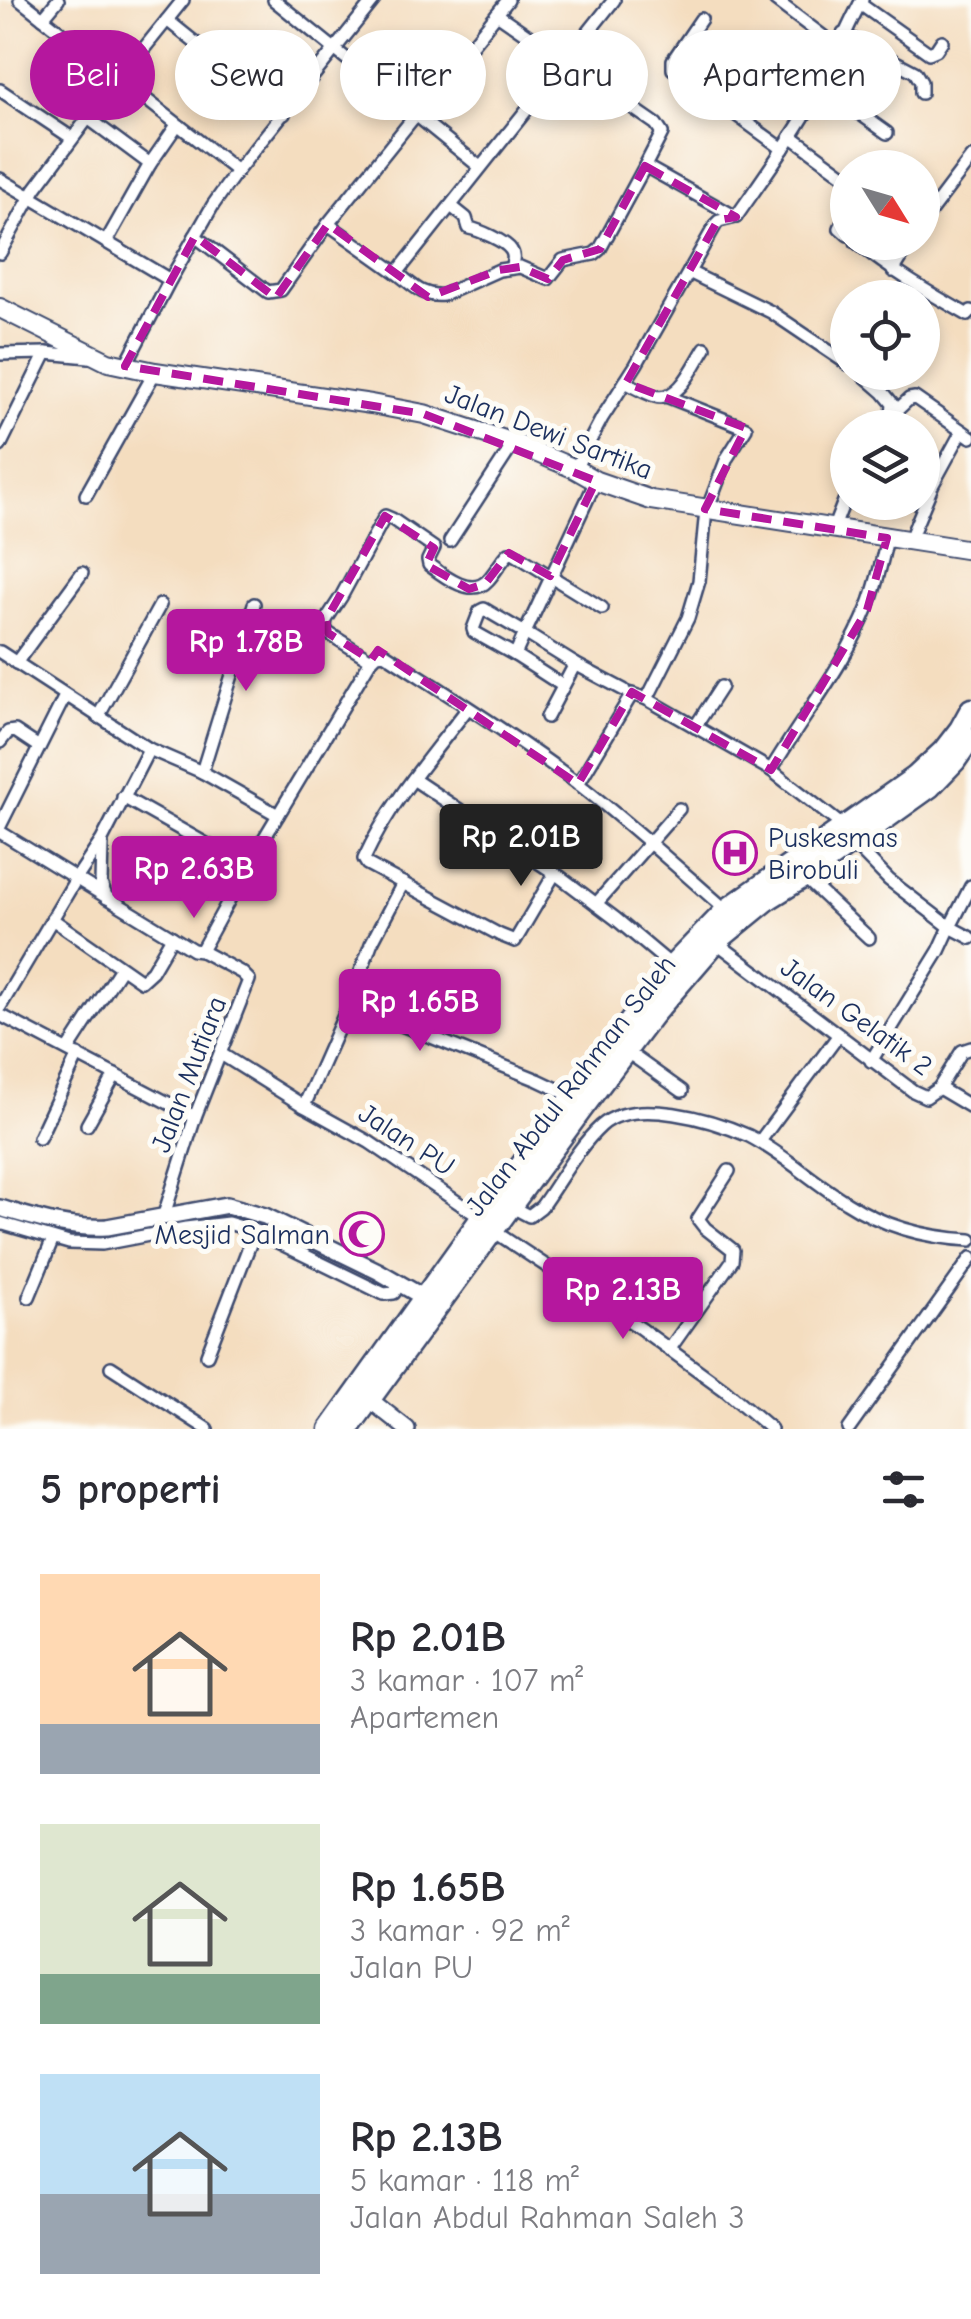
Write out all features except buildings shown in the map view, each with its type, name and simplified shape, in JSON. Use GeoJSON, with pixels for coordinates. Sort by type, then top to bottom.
{"type":"FeatureCollection","features":[{"type":"Feature","properties":{"kind":"highway","name":"Jalan Abdul Rahman Saleh"},"geometry":{"type":"LineString","coordinates":[[330,1429],[363,1395],[550,1138],[716,942],[770,898],[804,877],[944,751],[971,708]]}},
{"type":"Feature","properties":{"kind":"highway","name":"Jalan Abdul Rahman Saleh"},"geometry":{"type":"LineString","coordinates":[[348,1429],[363,1395],[424,1297],[487,1224],[510,1206],[572,1096],[672,966],[726,910],[930,786],[970,743]]}},
{"type":"Feature","properties":{"kind":"main road","name":"Jalan Dewi Sartika"},"geometry":{"type":"LineString","coordinates":[[0,308],[98,358],[154,372],[424,414],[514,443],[651,500],[971,550]]}},
{"type":"Feature","properties":{"kind":"street"},"geometry":{"type":"LineString","coordinates":[[20,0],[59,30]]}},
{"type":"Feature","properties":{"kind":"street"},"geometry":{"type":"LineString","coordinates":[[44,18],[58,0]]}},
{"type":"Feature","properties":{"kind":"street"},"geometry":{"type":"LineString","coordinates":[[155,34],[183,0]]}},
{"type":"Feature","properties":{"kind":"street"},"geometry":{"type":"LineString","coordinates":[[320,68],[374,0]]}},
{"type":"Feature","properties":{"kind":"street"},"geometry":{"type":"LineString","coordinates":[[484,30],[508,0]]}},
{"type":"Feature","properties":{"kind":"street"},"geometry":{"type":"LineString","coordinates":[[591,30],[614,0]]}},
{"type":"Feature","properties":{"kind":"street"},"geometry":{"type":"LineString","coordinates":[[775,0],[815,30]]}},
{"type":"Feature","properties":{"kind":"street"},"geometry":{"type":"LineString","coordinates":[[280,2],[340,53]]}},
{"type":"Feature","properties":{"kind":"street"},"geometry":{"type":"LineString","coordinates":[[845,30],[861,2],[929,53]]}},
{"type":"Feature","properties":{"kind":"street"},"geometry":{"type":"LineString","coordinates":[[497,14],[520,30]]}},
{"type":"Feature","properties":{"kind":"street"},"geometry":{"type":"LineString","coordinates":[[701,19],[673,60],[674,69],[783,149]]}},
{"type":"Feature","properties":{"kind":"street"},"geometry":{"type":"LineString","coordinates":[[166,20],[179,30]]}},
{"type":"Feature","properties":{"kind":"street"},"geometry":{"type":"LineString","coordinates":[[915,72],[942,41]]}},
{"type":"Feature","properties":{"kind":"street"},"geometry":{"type":"LineString","coordinates":[[901,65],[915,72],[922,93]]}},
{"type":"Feature","properties":{"kind":"street"},"geometry":{"type":"LineString","coordinates":[[0,90],[72,138]]}},
{"type":"Feature","properties":{"kind":"street"},"geometry":{"type":"LineString","coordinates":[[155,107],[237,172]]}},
{"type":"Feature","properties":{"kind":"street"},"geometry":{"type":"LineString","coordinates":[[328,224],[426,295],[444,296],[511,268],[520,267],[548,279],[563,260],[594,254],[606,240],[662,133],[648,119]]}},
{"type":"Feature","properties":{"kind":"street"},"geometry":{"type":"LineString","coordinates":[[0,253],[30,196],[86,120]]}},
{"type":"Feature","properties":{"kind":"street"},"geometry":{"type":"LineString","coordinates":[[91,120],[150,164]]}},
{"type":"Feature","properties":{"kind":"street"},"geometry":{"type":"LineString","coordinates":[[126,366],[195,236],[237,172],[279,120]]}},
{"type":"Feature","properties":{"kind":"street"},"geometry":{"type":"LineString","coordinates":[[195,236],[268,292],[276,293],[413,120]]}},
{"type":"Feature","properties":{"kind":"street"},"geometry":{"type":"LineString","coordinates":[[423,120],[480,167]]}},
{"type":"Feature","properties":{"kind":"street"},"geometry":{"type":"LineString","coordinates":[[397,273],[517,120]]}},
{"type":"Feature","properties":{"kind":"street"},"geometry":{"type":"LineString","coordinates":[[575,469],[716,224],[736,218],[801,120]]}},
{"type":"Feature","properties":{"kind":"street"},"geometry":{"type":"LineString","coordinates":[[869,120],[887,133]]}},
{"type":"Feature","properties":{"kind":"street"},"geometry":{"type":"LineString","coordinates":[[106,242],[177,125]]}},
{"type":"Feature","properties":{"kind":"street"},"geometry":{"type":"LineString","coordinates":[[791,136],[830,165]]}},
{"type":"Feature","properties":{"kind":"street"},"geometry":{"type":"LineString","coordinates":[[940,196],[971,158]]}},
{"type":"Feature","properties":{"kind":"street"},"geometry":{"type":"LineString","coordinates":[[645,166],[736,218]]}},
{"type":"Feature","properties":{"kind":"street"},"geometry":{"type":"LineString","coordinates":[[0,179],[170,280]]}},
{"type":"Feature","properties":{"kind":"street"},"geometry":{"type":"LineString","coordinates":[[451,206],[466,218],[469,228],[482,231],[510,248],[514,255],[511,268]]}},
{"type":"Feature","properties":{"kind":"street"},"geometry":{"type":"LineString","coordinates":[[878,260],[903,280]]}},
{"type":"Feature","properties":{"kind":"street"},"geometry":{"type":"LineString","coordinates":[[893,272],[900,260]]}},
{"type":"Feature","properties":{"kind":"street"},"geometry":{"type":"LineString","coordinates":[[689,272],[770,312],[830,352]]}},
{"type":"Feature","properties":{"kind":"street"},"geometry":{"type":"LineString","coordinates":[[940,302],[970,314]]}},
{"type":"Feature","properties":{"kind":"street"},"geometry":{"type":"LineString","coordinates":[[625,382],[660,398],[674,394],[704,348]]}},
{"type":"Feature","properties":{"kind":"street"},"geometry":{"type":"LineString","coordinates":[[0,446],[46,353]]}},
{"type":"Feature","properties":{"kind":"street"},"geometry":{"type":"LineString","coordinates":[[0,354],[98,358]]}},
{"type":"Feature","properties":{"kind":"street"},"geometry":{"type":"LineString","coordinates":[[86,495],[154,372]]}},
{"type":"Feature","properties":{"kind":"street"},"geometry":{"type":"LineString","coordinates":[[647,699],[688,618],[700,581],[706,510],[727,458],[746,428],[666,396]]}},
{"type":"Feature","properties":{"kind":"street"},"geometry":{"type":"LineString","coordinates":[[897,410],[915,398],[933,410]]}},
{"type":"Feature","properties":{"kind":"street"},"geometry":{"type":"LineString","coordinates":[[910,539],[933,484],[969,435],[940,415]]}},
{"type":"Feature","properties":{"kind":"street"},"geometry":{"type":"LineString","coordinates":[[450,541],[514,443]]}},
{"type":"Feature","properties":{"kind":"street"},"geometry":{"type":"LineString","coordinates":[[515,655],[596,480]]}},
{"type":"Feature","properties":{"kind":"street"},"geometry":{"type":"LineString","coordinates":[[602,608],[509,552],[485,584],[464,586],[429,566],[434,548],[385,516],[325,627],[328,633],[374,657],[384,653],[578,784],[726,910]]}},
{"type":"Feature","properties":{"kind":"street"},"geometry":{"type":"LineString","coordinates":[[834,527],[837,520]]}},
{"type":"Feature","properties":{"kind":"street"},"geometry":{"type":"LineString","coordinates":[[771,770],[840,661],[867,610],[888,538]]}},
{"type":"Feature","properties":{"kind":"street"},"geometry":{"type":"LineString","coordinates":[[16,663],[82,573]]}},
{"type":"Feature","properties":{"kind":"street"},"geometry":{"type":"LineString","coordinates":[[202,772],[254,604]]}},
{"type":"Feature","properties":{"kind":"street"},"geometry":{"type":"LineString","coordinates":[[98,717],[160,605]]}},
{"type":"Feature","properties":{"kind":"street"},"geometry":{"type":"LineString","coordinates":[[563,686],[474,632],[480,611],[484,609],[624,690]]}},
{"type":"Feature","properties":{"kind":"street"},"geometry":{"type":"LineString","coordinates":[[0,652],[149,749],[202,772],[278,815]]}},
{"type":"Feature","properties":{"kind":"street","name":"Jalan Mutiara"},"geometry":{"type":"LineString","coordinates":[[163,1218],[194,1117],[249,980],[201,951],[374,657]]}},
{"type":"Feature","properties":{"kind":"street"},"geometry":{"type":"LineString","coordinates":[[548,717],[576,664]]}},
{"type":"Feature","properties":{"kind":"street"},"geometry":{"type":"LineString","coordinates":[[695,727],[722,687]]}},
{"type":"Feature","properties":{"kind":"street"},"geometry":{"type":"LineString","coordinates":[[578,784],[632,694],[647,699],[771,770],[848,835],[890,880],[971,938]]}},
{"type":"Feature","properties":{"kind":"street"},"geometry":{"type":"LineString","coordinates":[[66,696],[0,829],[76,879],[193,950],[201,951]]}},
{"type":"Feature","properties":{"kind":"street"},"geometry":{"type":"LineString","coordinates":[[468,708],[413,779],[370,846],[364,859],[366,864],[515,940],[554,873]]}},
{"type":"Feature","properties":{"kind":"street"},"geometry":{"type":"LineString","coordinates":[[0,742],[8,732],[15,732],[39,746]]}},
{"type":"Feature","properties":{"kind":"street"},"geometry":{"type":"LineString","coordinates":[[0,1007],[102,840],[149,749]]}},
{"type":"Feature","properties":{"kind":"street"},"geometry":{"type":"LineString","coordinates":[[413,779],[554,873],[672,966]]}},
{"type":"Feature","properties":{"kind":"street"},"geometry":{"type":"LineString","coordinates":[[122,798],[247,867]]}},
{"type":"Feature","properties":{"kind":"street"},"geometry":{"type":"LineString","coordinates":[[596,904],[679,809]]}},
{"type":"Feature","properties":{"kind":"street"},"geometry":{"type":"LineString","coordinates":[[102,840],[102,884],[108,898]]}},
{"type":"Feature","properties":{"kind":"street"},"geometry":{"type":"LineString","coordinates":[[804,877],[869,938]]}},
{"type":"Feature","properties":{"kind":"street"},"geometry":{"type":"LineString","coordinates":[[304,1106],[371,944],[402,883]]}},
{"type":"Feature","properties":{"kind":"street"},"geometry":{"type":"LineString","coordinates":[[871,1061],[939,951],[971,886]]}},
{"type":"Feature","properties":{"kind":"street"},"geometry":{"type":"LineString","coordinates":[[52,919],[142,981],[172,937]]}},
{"type":"Feature","properties":{"kind":"street","name":"Jalan Gelatik 2"},"geometry":{"type":"LineString","coordinates":[[716,942],[920,1096],[926,1097],[938,1088],[971,1106]]}},
{"type":"Feature","properties":{"kind":"street"},"geometry":{"type":"LineString","coordinates":[[39,1138],[73,1052],[121,968]]}},
{"type":"Feature","properties":{"kind":"street"},"geometry":{"type":"LineString","coordinates":[[349,1004],[572,1096]]}},
{"type":"Feature","properties":{"kind":"street"},"geometry":{"type":"LineString","coordinates":[[0,1015],[194,1117]]}},
{"type":"Feature","properties":{"kind":"street"},"geometry":{"type":"LineString","coordinates":[[760,1141],[838,1036]]}},
{"type":"Feature","properties":{"kind":"street"},"geometry":{"type":"LineString","coordinates":[[938,1088],[962,1051],[971,1048]]}},
{"type":"Feature","properties":{"kind":"street"},"geometry":{"type":"LineString","coordinates":[[626,1050],[682,1091]]}},
{"type":"Feature","properties":{"kind":"street","name":"Jalan PU"},"geometry":{"type":"LineString","coordinates":[[221,1054],[369,1142],[670,1350],[771,1429]]}},
{"type":"Feature","properties":{"kind":"street"},"geometry":{"type":"LineString","coordinates":[[87,1124],[115,1075]]}},
{"type":"Feature","properties":{"kind":"street"},"geometry":{"type":"LineString","coordinates":[[510,1206],[529,1216],[541,1207],[602,1124],[620,1114],[640,1110],[734,1130],[760,1141],[848,1204],[905,1230],[971,1240]]}},
{"type":"Feature","properties":{"kind":"street"},"geometry":{"type":"LineString","coordinates":[[670,1350],[732,1261],[733,1250],[698,1219],[729,1171]]}},
{"type":"Feature","properties":{"kind":"street"},"geometry":{"type":"LineString","coordinates":[[0,1208],[65,1226],[88,1228],[227,1205],[281,1224],[424,1297]]}},
{"type":"Feature","properties":{"kind":"street"},"geometry":{"type":"LineString","coordinates":[[0,1223],[69,1243],[102,1244],[228,1223],[255,1231],[384,1294],[394,1293],[400,1283]]}},
{"type":"Feature","properties":{"kind":"street"},"geometry":{"type":"LineString","coordinates":[[208,1355],[255,1231]]}},
{"type":"Feature","properties":{"kind":"street"},"geometry":{"type":"LineString","coordinates":[[29,1297],[54,1239]]}},
{"type":"Feature","properties":{"kind":"street"},"geometry":{"type":"LineString","coordinates":[[850,1429],[971,1258]]}},
{"type":"Feature","properties":{"kind":"street"},"geometry":{"type":"LineString","coordinates":[[111,1367],[206,1429]]}},
{"type":"Feature","properties":{"kind":"street"},"geometry":{"type":"LineString","coordinates":[[363,1395],[406,1429]]}},
{"type":"Feature","properties":{"kind":"highlighted area"},"geometry":{"type":"Polygon","coordinates":[[[645,166],[736,217],[718,220],[626,383],[746,428],[705,509],[887,538],[867,610],[771,770],[632,692],[578,784],[378,650],[371,660],[328,633],[326,620],[385,516],[434,548],[426,565],[469,589],[485,584],[509,553],[550,576],[596,481],[424,414],[125,366],[195,236],[276,298],[328,224],[428,297],[499,270],[520,267],[548,279],[563,260],[600,249],[645,166]]]}},
{"type":"Feature","properties":{"kind":"place","name":"Puskesmas Birobuli"},"geometry":{"type":"Point","coordinates":[735,853]}},
{"type":"Feature","properties":{"kind":"place","name":"Mesjid Salman"},"geometry":{"type":"Point","coordinates":[362,1234]}}]}
